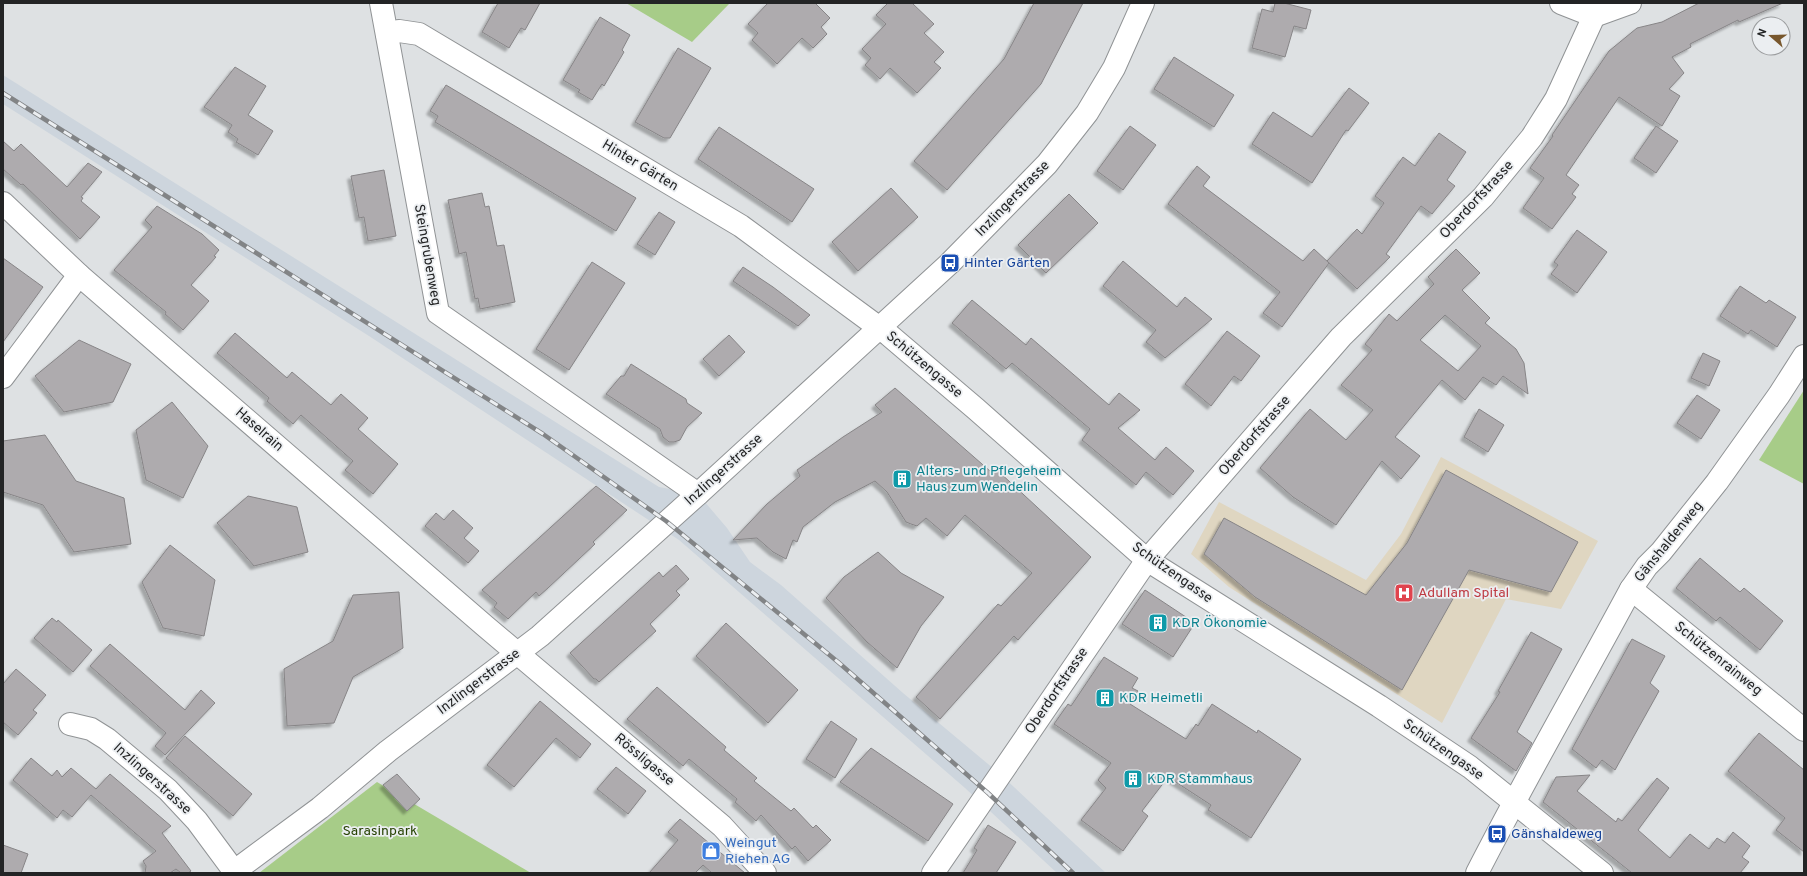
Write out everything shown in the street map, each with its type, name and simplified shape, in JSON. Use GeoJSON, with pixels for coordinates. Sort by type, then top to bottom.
{"type":"FeatureCollection","features":[{"type":"Feature","properties":{"kind":"street","name":"Steingrubenweg"},"geometry":{"type":"LineString","coordinates":[[381,3],[438,313],[698,494]]}},
{"type":"Feature","properties":{"kind":"street","name":"Inzlingerstrasse"},"geometry":{"type":"LineString","coordinates":[[70,724],[91,729],[107,739],[168,790],[197,821],[233,872],[320,808],[388,752],[540,636],[698,494],[956,257],[1047,164],[1087,113],[1114,68],[1143,3]]}},
{"type":"Feature","properties":{"kind":"street"},"geometry":{"type":"LineString","coordinates":[[1561,3],[1596,9],[1630,3]]}},
{"type":"Feature","properties":{"kind":"street","name":"Oberdorfstrasse"},"geometry":{"type":"LineString","coordinates":[[932,873],[1147,560],[1341,337],[1484,197],[1506,171],[1532,137],[1556,100],[1596,9]]}},
{"type":"Feature","properties":{"kind":"street","name":"Hinter Gärten"},"geometry":{"type":"LineString","coordinates":[[387,34],[400,31],[419,34],[734,222],[880,328]]}},
{"type":"Feature","properties":{"kind":"street","name":"Haselrain"},"geometry":{"type":"LineString","coordinates":[[3,203],[79,275],[517,653]]}},
{"type":"Feature","properties":{"kind":"street"},"geometry":{"type":"LineString","coordinates":[[3,377],[79,275]]}},
{"type":"Feature","properties":{"kind":"street","name":"Schützengasse"},"geometry":{"type":"LineString","coordinates":[[880,328],[976,408],[1147,560],[1396,717],[1470,767],[1602,873]]}},
{"type":"Feature","properties":{"kind":"street","name":"Gänshaldenweg"},"geometry":{"type":"LineString","coordinates":[[1477,873],[1513,802],[1543,752],[1631,589],[1647,566],[1661,552],[1717,482],[1779,395],[1804,356]]}},
{"type":"Feature","properties":{"kind":"street","name":"Schützenrainweg"},"geometry":{"type":"LineString","coordinates":[[1631,589],[1804,730]]}},
{"type":"Feature","properties":{"kind":"street","name":"Rössligasse"},"geometry":{"type":"LineString","coordinates":[[517,653],[722,826],[765,873]]}},
{"type":"Feature","properties":{"kind":"shaded area"},"geometry":{"type":"Polygon","coordinates":[[[3,75],[659,487],[698,494],[727,528],[750,562],[781,585],[903,693],[1000,774],[1106,873],[1057,873],[965,788],[679,540],[369,336],[3,104],[3,75]]]}},
{"type":"Feature","properties":{"kind":"shaded area","name":"Adullam Spital"},"geometry":{"type":"Polygon","coordinates":[[[1441,457],[1598,541],[1561,609],[1506,599],[1442,723],[1229,587],[1191,554],[1219,502],[1366,580],[1401,534],[1441,457]]]}},
{"type":"Feature","properties":{"kind":"green space"},"geometry":{"type":"Polygon","coordinates":[[[626,3],[730,3],[692,42],[626,3]]]}},
{"type":"Feature","properties":{"kind":"green space"},"geometry":{"type":"Polygon","coordinates":[[[1804,390],[1804,484],[1759,460],[1804,390]]]}},
{"type":"Feature","properties":{"kind":"green space","name":"Sarasinpark"},"geometry":{"type":"Polygon","coordinates":[[[377,782],[531,873],[259,873],[377,782]]]}},
{"type":"Feature","properties":{"kind":"building"},"geometry":{"type":"Polygon","coordinates":[[[498,3],[540,3],[525,30],[521,28],[509,48],[482,32],[498,3]]]}},
{"type":"Feature","properties":{"kind":"building"},"geometry":{"type":"Polygon","coordinates":[[[768,3],[815,3],[830,18],[821,27],[827,34],[813,48],[802,38],[777,64],[752,40],[758,33],[748,24],[768,3]]]}},
{"type":"Feature","properties":{"kind":"building"},"geometry":{"type":"Polygon","coordinates":[[[888,3],[912,3],[934,24],[924,33],[944,52],[934,62],[941,68],[917,93],[890,68],[880,79],[865,65],[871,58],[862,49],[886,24],[876,15],[888,3]]]}},
{"type":"Feature","properties":{"kind":"building"},"geometry":{"type":"Polygon","coordinates":[[[1034,3],[1083,3],[1041,84],[947,190],[914,161],[1004,59],[1034,3]]]}},
{"type":"Feature","properties":{"kind":"building"},"geometry":{"type":"Polygon","coordinates":[[[1275,3],[1284,3],[1311,10],[1306,29],[1294,26],[1285,57],[1252,48],[1262,9],[1273,12],[1275,3]]]}},
{"type":"Feature","properties":{"kind":"building"},"geometry":{"type":"Polygon","coordinates":[[[1699,3],[1783,3],[1739,22],[1738,20],[1690,44],[1691,47],[1672,57],[1684,73],[1669,89],[1680,96],[1662,126],[1619,97],[1566,175],[1579,185],[1572,194],[1576,197],[1552,229],[1523,208],[1544,178],[1530,168],[1609,51],[1637,28],[1662,22],[1699,3]]]}},
{"type":"Feature","properties":{"kind":"building"},"geometry":{"type":"Polygon","coordinates":[[[600,17],[630,35],[622,50],[624,52],[604,86],[602,84],[592,100],[578,92],[580,90],[563,80],[600,17]]]}},
{"type":"Feature","properties":{"kind":"building"},"geometry":{"type":"Polygon","coordinates":[[[678,48],[711,68],[670,138],[664,138],[635,122],[678,48]]]}},
{"type":"Feature","properties":{"kind":"building"},"geometry":{"type":"Polygon","coordinates":[[[1174,57],[1234,95],[1214,127],[1154,89],[1174,57]]]}},
{"type":"Feature","properties":{"kind":"building"},"geometry":{"type":"Polygon","coordinates":[[[235,67],[266,86],[248,115],[273,131],[258,155],[236,142],[238,139],[228,132],[232,125],[204,107],[235,67]]]}},
{"type":"Feature","properties":{"kind":"building"},"geometry":{"type":"Polygon","coordinates":[[[446,85],[636,198],[616,231],[435,122],[438,116],[430,111],[446,85]]]}},
{"type":"Feature","properties":{"kind":"building"},"geometry":{"type":"Polygon","coordinates":[[[1349,88],[1369,103],[1348,131],[1346,130],[1312,183],[1252,144],[1273,112],[1312,137],[1349,88]]]}},
{"type":"Feature","properties":{"kind":"building"},"geometry":{"type":"Polygon","coordinates":[[[1130,126],[1156,145],[1123,190],[1097,171],[1130,126]]]}},
{"type":"Feature","properties":{"kind":"building"},"geometry":{"type":"Polygon","coordinates":[[[1656,126],[1678,141],[1656,173],[1634,158],[1656,126]]]}},
{"type":"Feature","properties":{"kind":"building"},"geometry":{"type":"Polygon","coordinates":[[[719,127],[814,189],[792,222],[698,159],[719,127]]]}},
{"type":"Feature","properties":{"kind":"building"},"geometry":{"type":"Polygon","coordinates":[[[1439,133],[1466,152],[1447,180],[1455,186],[1432,214],[1421,206],[1386,254],[1390,257],[1357,289],[1327,261],[1357,229],[1362,234],[1384,203],[1375,196],[1403,157],[1415,166],[1439,133]]]}},
{"type":"Feature","properties":{"kind":"building"},"geometry":{"type":"Polygon","coordinates":[[[3,141],[14,151],[21,144],[67,187],[88,163],[102,172],[81,197],[83,198],[81,201],[100,217],[80,239],[23,184],[21,185],[3,169],[3,141]]]}},
{"type":"Feature","properties":{"kind":"building"},"geometry":{"type":"Polygon","coordinates":[[[1197,166],[1210,177],[1203,186],[1303,261],[1314,249],[1329,263],[1282,327],[1263,313],[1280,292],[1168,204],[1197,166]]]}},
{"type":"Feature","properties":{"kind":"building"},"geometry":{"type":"Polygon","coordinates":[[[384,170],[396,236],[368,241],[364,217],[359,218],[351,176],[384,170]]]}},
{"type":"Feature","properties":{"kind":"building"},"geometry":{"type":"Polygon","coordinates":[[[891,188],[918,217],[858,271],[832,242],[891,188]]]}},
{"type":"Feature","properties":{"kind":"building"},"geometry":{"type":"Polygon","coordinates":[[[482,193],[485,207],[489,206],[497,246],[504,245],[515,302],[480,309],[478,298],[475,299],[466,252],[459,254],[448,200],[482,193]]]}},
{"type":"Feature","properties":{"kind":"building"},"geometry":{"type":"Polygon","coordinates":[[[1069,194],[1098,223],[1046,273],[1018,245],[1069,194]]]}},
{"type":"Feature","properties":{"kind":"building"},"geometry":{"type":"Polygon","coordinates":[[[157,206],[202,234],[219,250],[214,256],[216,257],[191,285],[209,301],[183,330],[165,314],[166,312],[114,270],[152,227],[145,220],[157,206]]]}},
{"type":"Feature","properties":{"kind":"building"},"geometry":{"type":"Polygon","coordinates":[[[659,212],[675,222],[655,255],[637,244],[659,212]]]}},
{"type":"Feature","properties":{"kind":"building"},"geometry":{"type":"Polygon","coordinates":[[[1577,230],[1607,252],[1577,293],[1551,274],[1558,265],[1554,262],[1577,230]]]}},
{"type":"Feature","properties":{"kind":"building"},"geometry":{"type":"Polygon","coordinates":[[[1456,249],[1480,273],[1462,290],[1490,318],[1485,323],[1516,349],[1524,363],[1528,394],[1503,376],[1496,385],[1483,377],[1465,400],[1442,380],[1395,437],[1420,456],[1401,479],[1382,461],[1336,525],[1293,497],[1260,468],[1310,409],[1346,440],[1373,410],[1341,385],[1372,350],[1365,344],[1389,314],[1397,321],[1434,284],[1428,277],[1456,249]],[[1445,315],[1420,340],[1458,371],[1481,346],[1445,315]]]}},
{"type":"Feature","properties":{"kind":"building"},"geometry":{"type":"Polygon","coordinates":[[[3,258],[43,287],[3,342],[3,258]]]}},
{"type":"Feature","properties":{"kind":"building"},"geometry":{"type":"Polygon","coordinates":[[[1123,261],[1177,307],[1185,297],[1212,319],[1165,358],[1146,342],[1156,330],[1103,286],[1123,261]]]}},
{"type":"Feature","properties":{"kind":"building"},"geometry":{"type":"Polygon","coordinates":[[[592,262],[625,283],[569,370],[536,349],[592,262]]]}},
{"type":"Feature","properties":{"kind":"building"},"geometry":{"type":"Polygon","coordinates":[[[743,267],[773,287],[810,315],[798,326],[733,281],[743,267]]]}},
{"type":"Feature","properties":{"kind":"building"},"geometry":{"type":"Polygon","coordinates":[[[1740,286],[1766,303],[1769,300],[1796,317],[1777,347],[1751,330],[1748,334],[1720,316],[1740,286]]]}},
{"type":"Feature","properties":{"kind":"building"},"geometry":{"type":"Polygon","coordinates":[[[972,300],[1026,345],[1031,338],[1109,405],[1119,393],[1140,410],[1118,428],[1155,460],[1166,447],[1194,471],[1173,495],[1146,472],[1136,485],[1082,440],[1090,429],[1012,363],[1006,369],[952,323],[972,300]]]}},
{"type":"Feature","properties":{"kind":"building"},"geometry":{"type":"Polygon","coordinates":[[[1227,331],[1260,356],[1241,381],[1234,376],[1211,406],[1185,384],[1227,331]]]}},
{"type":"Feature","properties":{"kind":"building"},"geometry":{"type":"Polygon","coordinates":[[[235,333],[287,378],[292,372],[331,405],[341,394],[368,418],[358,429],[398,464],[373,494],[345,470],[353,461],[301,415],[293,424],[267,401],[269,398],[217,353],[235,333]]]}},
{"type":"Feature","properties":{"kind":"building"},"geometry":{"type":"Polygon","coordinates":[[[729,335],[745,352],[719,376],[703,359],[729,335]]]}},
{"type":"Feature","properties":{"kind":"building"},"geometry":{"type":"Polygon","coordinates":[[[79,340],[131,364],[113,402],[64,412],[35,376],[79,340]]]}},
{"type":"Feature","properties":{"kind":"building"},"geometry":{"type":"Polygon","coordinates":[[[1703,353],[1720,361],[1709,386],[1691,378],[1703,353]]]}},
{"type":"Feature","properties":{"kind":"building"},"geometry":{"type":"Polygon","coordinates":[[[631,364],[686,399],[687,403],[702,413],[687,427],[680,440],[669,442],[663,437],[660,429],[606,394],[621,376],[624,376],[631,364]]]}},
{"type":"Feature","properties":{"kind":"building","name":"Alters- und Pflegeheim Haus zum Wendelin"},"geometry":{"type":"Polygon","coordinates":[[[895,388],[990,471],[994,473],[997,470],[1091,557],[1018,640],[1014,636],[940,719],[916,697],[998,604],[1001,606],[1032,573],[965,515],[947,536],[926,518],[917,526],[911,524],[906,522],[887,492],[875,481],[835,502],[803,527],[797,542],[793,540],[786,559],[773,552],[757,538],[733,540],[767,504],[800,476],[797,470],[843,437],[882,412],[875,405],[895,388]]]}},
{"type":"Feature","properties":{"kind":"building"},"geometry":{"type":"Polygon","coordinates":[[[1697,395],[1720,410],[1701,439],[1677,423],[1697,395]]]}},
{"type":"Feature","properties":{"kind":"building"},"geometry":{"type":"Polygon","coordinates":[[[172,402],[208,446],[183,498],[146,480],[136,430],[172,402]]]}},
{"type":"Feature","properties":{"kind":"building"},"geometry":{"type":"Polygon","coordinates":[[[1479,409],[1504,425],[1488,452],[1464,437],[1479,409]]]}},
{"type":"Feature","properties":{"kind":"building"},"geometry":{"type":"Polygon","coordinates":[[[45,435],[76,481],[124,498],[131,544],[74,552],[43,505],[3,492],[3,441],[45,435]]]}},
{"type":"Feature","properties":{"kind":"building","name":"Adullam Spital"},"geometry":{"type":"Polygon","coordinates":[[[1446,470],[1578,542],[1551,592],[1469,570],[1402,690],[1255,597],[1204,554],[1224,518],[1366,595],[1407,543],[1446,470]]]}},
{"type":"Feature","properties":{"kind":"building"},"geometry":{"type":"Polygon","coordinates":[[[596,486],[627,510],[593,542],[595,544],[548,588],[539,596],[536,592],[508,619],[494,607],[497,603],[482,590],[596,486]]]}},
{"type":"Feature","properties":{"kind":"building"},"geometry":{"type":"Polygon","coordinates":[[[248,496],[297,507],[308,552],[254,566],[217,523],[248,496]]]}},
{"type":"Feature","properties":{"kind":"building"},"geometry":{"type":"Polygon","coordinates":[[[453,510],[473,528],[464,538],[479,551],[468,563],[425,526],[436,513],[444,520],[453,510]]]}},
{"type":"Feature","properties":{"kind":"building"},"geometry":{"type":"Polygon","coordinates":[[[170,545],[215,580],[204,636],[163,628],[142,582],[170,545]]]}},
{"type":"Feature","properties":{"kind":"building"},"geometry":{"type":"Polygon","coordinates":[[[878,552],[901,573],[944,597],[921,626],[897,668],[867,642],[826,598],[844,577],[878,552]]]}},
{"type":"Feature","properties":{"kind":"building"},"geometry":{"type":"Polygon","coordinates":[[[1700,558],[1740,592],[1744,588],[1783,621],[1760,650],[1720,617],[1716,621],[1676,588],[1700,558]]]}},
{"type":"Feature","properties":{"kind":"building"},"geometry":{"type":"Polygon","coordinates":[[[676,565],[689,579],[676,591],[680,595],[650,624],[656,631],[599,682],[594,679],[570,653],[659,572],[663,577],[676,565]]]}},
{"type":"Feature","properties":{"kind":"building","name":"KDR Ökonomie"},"geometry":{"type":"Polygon","coordinates":[[[1145,590],[1195,623],[1173,657],[1122,624],[1145,590]]]}},
{"type":"Feature","properties":{"kind":"building"},"geometry":{"type":"Polygon","coordinates":[[[399,592],[403,648],[353,677],[334,723],[287,726],[284,669],[333,641],[353,595],[399,592]]]}},
{"type":"Feature","properties":{"kind":"building"},"geometry":{"type":"Polygon","coordinates":[[[52,618],[57,622],[58,620],[92,650],[73,672],[34,638],[52,618]]]}},
{"type":"Feature","properties":{"kind":"building"},"geometry":{"type":"Polygon","coordinates":[[[726,623],[798,690],[768,723],[696,656],[726,623]]]}},
{"type":"Feature","properties":{"kind":"building"},"geometry":{"type":"Polygon","coordinates":[[[1531,632],[1562,649],[1517,732],[1532,743],[1516,771],[1471,738],[1500,692],[1498,691],[1531,632]]]}},
{"type":"Feature","properties":{"kind":"building"},"geometry":{"type":"Polygon","coordinates":[[[1632,639],[1665,656],[1650,683],[1659,691],[1615,770],[1602,760],[1596,768],[1572,749],[1632,639]]]}},
{"type":"Feature","properties":{"kind":"building"},"geometry":{"type":"Polygon","coordinates":[[[110,644],[185,710],[201,690],[215,703],[165,755],[155,746],[166,733],[90,666],[110,644]]]}},
{"type":"Feature","properties":{"kind":"building"},"geometry":{"type":"Polygon","coordinates":[[[1104,657],[1138,678],[1132,688],[1138,691],[1130,704],[1186,739],[1196,724],[1198,726],[1212,704],[1257,733],[1258,730],[1301,759],[1251,838],[1208,810],[1211,805],[1168,777],[1142,811],[1148,816],[1123,851],[1081,820],[1106,788],[1098,780],[1111,763],[1054,724],[1068,704],[1071,706],[1104,657]]]}},
{"type":"Feature","properties":{"kind":"building"},"geometry":{"type":"Polygon","coordinates":[[[16,669],[46,695],[33,710],[37,713],[18,735],[3,722],[3,684],[16,669]]]}},
{"type":"Feature","properties":{"kind":"building"},"geometry":{"type":"Polygon","coordinates":[[[657,687],[726,747],[724,750],[757,778],[754,781],[791,811],[794,808],[813,828],[816,825],[831,840],[808,861],[795,846],[792,849],[761,815],[756,821],[735,802],[737,799],[689,759],[683,766],[627,719],[657,687]]]}},
{"type":"Feature","properties":{"kind":"building"},"geometry":{"type":"Polygon","coordinates":[[[540,701],[591,744],[580,758],[556,738],[514,787],[487,765],[540,701]]]}},
{"type":"Feature","properties":{"kind":"building"},"geometry":{"type":"Polygon","coordinates":[[[831,721],[857,739],[835,778],[806,759],[831,721]]]}},
{"type":"Feature","properties":{"kind":"building"},"geometry":{"type":"Polygon","coordinates":[[[1759,733],[1804,770],[1804,852],[1776,830],[1785,818],[1728,771],[1759,733]]]}},
{"type":"Feature","properties":{"kind":"building"},"geometry":{"type":"Polygon","coordinates":[[[185,736],[252,794],[233,816],[166,758],[185,736]]]}},
{"type":"Feature","properties":{"kind":"building"},"geometry":{"type":"Polygon","coordinates":[[[871,748],[953,804],[928,841],[840,782],[871,748]]]}},
{"type":"Feature","properties":{"kind":"building"},"geometry":{"type":"Polygon","coordinates":[[[31,758],[52,776],[57,770],[62,777],[71,768],[96,789],[110,774],[171,826],[162,833],[191,871],[188,873],[181,873],[176,869],[170,873],[145,873],[146,866],[143,861],[156,851],[91,795],[72,817],[63,810],[57,818],[13,780],[31,758]]]}},
{"type":"Feature","properties":{"kind":"building"},"geometry":{"type":"Polygon","coordinates":[[[616,767],[646,791],[628,814],[597,789],[616,767]]]}},
{"type":"Feature","properties":{"kind":"building"},"geometry":{"type":"Polygon","coordinates":[[[397,774],[420,799],[407,811],[383,785],[397,774]]]}},
{"type":"Feature","properties":{"kind":"building"},"geometry":{"type":"Polygon","coordinates":[[[1590,775],[1577,791],[1616,822],[1618,818],[1622,821],[1657,778],[1669,788],[1638,830],[1670,858],[1690,834],[1709,849],[1717,838],[1725,843],[1733,832],[1750,846],[1742,857],[1749,862],[1740,873],[1632,873],[1543,802],[1556,777],[1590,775]]]}},
{"type":"Feature","properties":{"kind":"building"},"geometry":{"type":"Polygon","coordinates":[[[680,819],[745,873],[712,873],[703,865],[695,873],[649,873],[678,840],[668,832],[680,819]]]}},
{"type":"Feature","properties":{"kind":"building"},"geometry":{"type":"Polygon","coordinates":[[[988,825],[1016,842],[996,873],[963,873],[977,850],[974,848],[988,825]]]}},
{"type":"Feature","properties":{"kind":"building"},"geometry":{"type":"Polygon","coordinates":[[[3,845],[28,854],[21,873],[3,873],[3,845]]]}},
{"type":"Feature","properties":{"kind":"railway"},"geometry":{"type":"LineString","coordinates":[[3,93],[543,434],[666,521],[838,662],[988,793],[1073,873]]}},
{"type":"Feature","properties":{"kind":"place","name":"Hinter Gärten"},"geometry":{"type":"Point","coordinates":[950,263]}},
{"type":"Feature","properties":{"kind":"place","name":"Alters- und Pflegeheim Haus zum Wendelin"},"geometry":{"type":"Point","coordinates":[902,479]}},
{"type":"Feature","properties":{"kind":"place","name":"Adullam Spital"},"geometry":{"type":"Point","coordinates":[1404,593]}},
{"type":"Feature","properties":{"kind":"place","name":"KDR Ökonomie"},"geometry":{"type":"Point","coordinates":[1158,623]}},
{"type":"Feature","properties":{"kind":"place","name":"KDR Heimetli"},"geometry":{"type":"Point","coordinates":[1105,698]}},
{"type":"Feature","properties":{"kind":"place","name":"KDR Stammhaus"},"geometry":{"type":"Point","coordinates":[1133,779]}},
{"type":"Feature","properties":{"kind":"place","name":"Gänshaldeweg"},"geometry":{"type":"Point","coordinates":[1497,834]}},
{"type":"Feature","properties":{"kind":"place","name":"Weingut Riehen AG"},"geometry":{"type":"Point","coordinates":[711,851]}}]}
